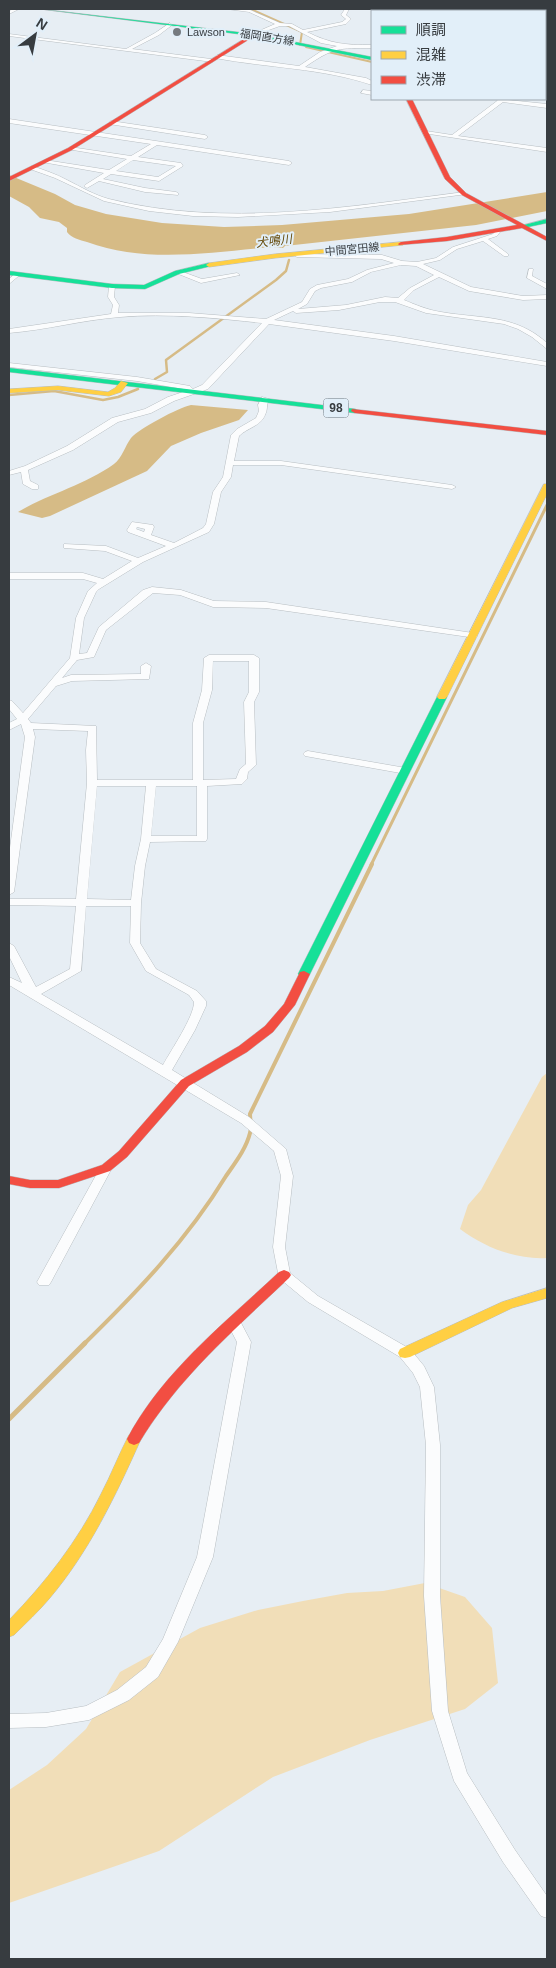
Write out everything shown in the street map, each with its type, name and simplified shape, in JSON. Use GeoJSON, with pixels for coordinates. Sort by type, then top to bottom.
{"type":"FeatureCollection","features":[{"type":"Feature","properties":{"kind":"main road","name":"福岡直方線"},"geometry":{"type":"LineString","coordinates":[[42,9],[254,34],[371,59]]}},
{"type":"Feature","properties":{"kind":"main road"},"geometry":{"type":"LineString","coordinates":[[9,179],[60,155],[254,34]]}},
{"type":"Feature","properties":{"kind":"main road"},"geometry":{"type":"LineString","coordinates":[[410,100],[448,178],[465,194],[547,239]]}},
{"type":"Feature","properties":{"kind":"main road","name":"中間宮田線"},"geometry":{"type":"LineString","coordinates":[[13,274],[112,286],[145,287],[178,272],[201,266],[438,240],[497,232],[521,225],[547,221]]}},
{"type":"Feature","properties":{"kind":"main road","name":"98"},"geometry":{"type":"LineString","coordinates":[[9,370],[126,381],[265,400],[547,433]]}},
{"type":"Feature","properties":{"kind":"main road"},"geometry":{"type":"LineString","coordinates":[[9,391],[58,388],[109,394],[118,390],[126,381]]}},
{"type":"Feature","properties":{"kind":"main road"},"geometry":{"type":"LineString","coordinates":[[9,1180],[30,1184],[59,1184],[106,1168],[123,1154],[185,1083],[243,1049],[263,1034],[289,1005],[547,486]]}},
{"type":"Feature","properties":{"kind":"main road"},"geometry":{"type":"LineString","coordinates":[[9,1630],[44,1594],[73,1555],[106,1498],[144,1419],[178,1377],[284,1275]]}},
{"type":"Feature","properties":{"kind":"main road"},"geometry":{"type":"LineString","coordinates":[[405,1353],[507,1305],[547,1293]]}},
{"type":"Feature","properties":{"kind":"street"},"geometry":{"type":"LineString","coordinates":[[9,13],[17,9]]}},
{"type":"Feature","properties":{"kind":"street"},"geometry":{"type":"LineString","coordinates":[[229,9],[247,10],[279,24],[290,25],[323,42],[343,46],[371,47]]}},
{"type":"Feature","properties":{"kind":"street"},"geometry":{"type":"LineString","coordinates":[[303,31],[344,23],[349,19],[343,15],[347,9]]}},
{"type":"Feature","properties":{"kind":"street"},"geometry":{"type":"LineString","coordinates":[[410,9],[440,10]]}},
{"type":"Feature","properties":{"kind":"street"},"geometry":{"type":"LineString","coordinates":[[541,9],[547,10]]}},
{"type":"Feature","properties":{"kind":"street"},"geometry":{"type":"LineString","coordinates":[[126,50],[158,34],[170,24]]}},
{"type":"Feature","properties":{"kind":"street"},"geometry":{"type":"LineString","coordinates":[[254,34],[279,24]]}},
{"type":"Feature","properties":{"kind":"street"},"geometry":{"type":"LineString","coordinates":[[9,34],[126,50],[300,68],[364,79],[371,82]]}},
{"type":"Feature","properties":{"kind":"street"},"geometry":{"type":"LineString","coordinates":[[300,68],[322,53],[343,46]]}},
{"type":"Feature","properties":{"kind":"street"},"geometry":{"type":"LineString","coordinates":[[354,47],[371,54]]}},
{"type":"Feature","properties":{"kind":"street"},"geometry":{"type":"LineString","coordinates":[[363,92],[371,93]]}},
{"type":"Feature","properties":{"kind":"street"},"geometry":{"type":"LineString","coordinates":[[453,137],[505,100],[547,106]]}},
{"type":"Feature","properties":{"kind":"street"},"geometry":{"type":"LineString","coordinates":[[9,121],[289,163]]}},
{"type":"Feature","properties":{"kind":"street"},"geometry":{"type":"LineString","coordinates":[[111,123],[204,137]]}},
{"type":"Feature","properties":{"kind":"street"},"geometry":{"type":"LineString","coordinates":[[426,133],[547,150]]}},
{"type":"Feature","properties":{"kind":"street"},"geometry":{"type":"LineString","coordinates":[[87,186],[156,143]]}},
{"type":"Feature","properties":{"kind":"street"},"geometry":{"type":"LineString","coordinates":[[70,149],[181,165],[127,200]]}},
{"type":"Feature","properties":{"kind":"street"},"geometry":{"type":"LineString","coordinates":[[60,155],[172,170]]}},
{"type":"Feature","properties":{"kind":"street"},"geometry":{"type":"LineString","coordinates":[[36,167],[127,200],[178,212]]}},
{"type":"Feature","properties":{"kind":"street"},"geometry":{"type":"LineString","coordinates":[[36,167],[106,200],[178,212],[225,214],[297,212],[465,194]]}},
{"type":"Feature","properties":{"kind":"street"},"geometry":{"type":"LineString","coordinates":[[36,167],[109,172],[159,179]]}},
{"type":"Feature","properties":{"kind":"street"},"geometry":{"type":"LineString","coordinates":[[116,184],[131,175]]}},
{"type":"Feature","properties":{"kind":"street"},"geometry":{"type":"LineString","coordinates":[[97,180],[176,194]]}},
{"type":"Feature","properties":{"kind":"street"},"geometry":{"type":"LineString","coordinates":[[291,255],[382,257],[401,263],[417,264],[438,258],[455,248],[484,239],[497,232]]}},
{"type":"Feature","properties":{"kind":"street"},"geometry":{"type":"LineString","coordinates":[[484,239],[506,254]]}},
{"type":"Feature","properties":{"kind":"street"},"geometry":{"type":"LineString","coordinates":[[9,473],[24,469],[70,448],[115,420],[148,411],[171,398],[205,387],[269,320],[305,304],[312,290],[319,286],[350,282],[369,271],[401,263]]}},
{"type":"Feature","properties":{"kind":"street"},"geometry":{"type":"LineString","coordinates":[[417,264],[474,290],[523,298],[547,297]]}},
{"type":"Feature","properties":{"kind":"street"},"geometry":{"type":"LineString","coordinates":[[531,270],[529,277],[547,287]]}},
{"type":"Feature","properties":{"kind":"street"},"geometry":{"type":"LineString","coordinates":[[178,272],[201,281],[237,275]]}},
{"type":"Feature","properties":{"kind":"street"},"geometry":{"type":"LineString","coordinates":[[9,282],[13,274]]}},
{"type":"Feature","properties":{"kind":"street"},"geometry":{"type":"LineString","coordinates":[[399,301],[412,289],[440,274]]}},
{"type":"Feature","properties":{"kind":"street"},"geometry":{"type":"LineString","coordinates":[[112,286],[111,297],[116,305],[114,315]]}},
{"type":"Feature","properties":{"kind":"street"},"geometry":{"type":"LineString","coordinates":[[288,311],[346,307],[381,300],[399,301],[427,312],[482,318],[517,326],[532,332],[547,347]]}},
{"type":"Feature","properties":{"kind":"street"},"geometry":{"type":"LineString","coordinates":[[9,331],[114,315],[159,314],[269,320],[547,364]]}},
{"type":"Feature","properties":{"kind":"street"},"geometry":{"type":"LineString","coordinates":[[9,365],[126,381]]}},
{"type":"Feature","properties":{"kind":"street"},"geometry":{"type":"LineString","coordinates":[[26,723],[51,684],[74,658],[80,618],[92,591],[139,561],[206,530],[210,524],[217,492],[227,477],[235,435],[260,419],[264,411],[262,405],[265,400]]}},
{"type":"Feature","properties":{"kind":"street"},"geometry":{"type":"LineString","coordinates":[[229,463],[281,463],[452,487]]}},
{"type":"Feature","properties":{"kind":"street"},"geometry":{"type":"LineString","coordinates":[[24,469],[26,482],[35,487]]}},
{"type":"Feature","properties":{"kind":"street"},"geometry":{"type":"LineString","coordinates":[[146,536],[174,546]]}},
{"type":"Feature","properties":{"kind":"street"},"geometry":{"type":"LineString","coordinates":[[67,546],[106,548],[139,561]]}},
{"type":"Feature","properties":{"kind":"street"},"geometry":{"type":"LineString","coordinates":[[9,576],[83,576],[104,582]]}},
{"type":"Feature","properties":{"kind":"street"},"geometry":{"type":"LineString","coordinates":[[74,658],[91,655],[102,629],[146,592],[152,590],[181,593],[212,604],[266,605],[473,636]]}},
{"type":"Feature","properties":{"kind":"street"},"geometry":{"type":"LineString","coordinates":[[92,782],[151,784],[200,783],[238,782],[242,779],[243,771],[251,765],[249,702],[254,692],[254,658],[209,658],[207,690],[198,722],[200,783],[204,801],[202,839],[146,839]]}},
{"type":"Feature","properties":{"kind":"street"},"geometry":{"type":"LineString","coordinates":[[51,684],[71,678],[146,677],[146,666]]}},
{"type":"Feature","properties":{"kind":"street"},"geometry":{"type":"LineString","coordinates":[[9,703],[26,723],[30,738],[9,892]]}},
{"type":"Feature","properties":{"kind":"street"},"geometry":{"type":"LineString","coordinates":[[9,727],[26,723],[94,728],[91,750],[92,782],[75,971],[33,993]]}},
{"type":"Feature","properties":{"kind":"street"},"geometry":{"type":"LineString","coordinates":[[308,754],[406,771]]}},
{"type":"Feature","properties":{"kind":"street"},"geometry":{"type":"LineString","coordinates":[[151,784],[146,839],[140,866],[134,939],[152,971],[193,994],[200,1002],[190,1030],[165,1071]]}},
{"type":"Feature","properties":{"kind":"street"},"geometry":{"type":"LineString","coordinates":[[9,902],[136,903]]}},
{"type":"Feature","properties":{"kind":"street"},"geometry":{"type":"LineString","coordinates":[[9,946],[33,993]]}},
{"type":"Feature","properties":{"kind":"street"},"geometry":{"type":"LineString","coordinates":[[9,980],[245,1120],[280,1149],[287,1176],[280,1247],[284,1275],[313,1299],[405,1353],[419,1370],[427,1387],[432,1435],[432,1596],[440,1711],[460,1776],[509,1856],[547,1910]]}},
{"type":"Feature","properties":{"kind":"street"},"geometry":{"type":"LineString","coordinates":[[44,1282],[106,1168]]}},
{"type":"Feature","properties":{"kind":"street"},"geometry":{"type":"LineString","coordinates":[[9,1721],[46,1720],[89,1713],[123,1695],[152,1672],[170,1642],[205,1556],[244,1342],[234,1322]]}},
{"type":"Feature","properties":{"kind":"shaded area"},"geometry":{"type":"Polygon","coordinates":[[[547,1073],[547,1258],[524,1257],[490,1247],[460,1229],[468,1205],[481,1190],[542,1077],[547,1073]]]}},
{"type":"Feature","properties":{"kind":"shaded area"},"geometry":{"type":"Polygon","coordinates":[[[425,1583],[465,1597],[492,1628],[498,1683],[465,1709],[370,1740],[273,1777],[159,1851],[9,1903],[9,1790],[47,1765],[86,1729],[120,1672],[200,1628],[258,1610],[347,1593],[383,1591],[425,1583]]]}},
{"type":"Feature","properties":{"kind":"water","name":"犬鳴川"},"geometry":{"type":"Polygon","coordinates":[[[9,175],[55,194],[75,205],[106,214],[162,223],[224,227],[282,225],[409,214],[547,192],[547,211],[476,225],[285,246],[283,248],[273,247],[179,255],[156,255],[109,249],[73,237],[67,232],[67,228],[59,222],[40,218],[29,207],[9,196],[9,175]]]}},
{"type":"Feature","properties":{"kind":"water"},"geometry":{"type":"Polygon","coordinates":[[[191,405],[248,410],[239,420],[171,446],[147,471],[50,516],[42,518],[18,512],[103,471],[117,461],[131,438],[142,429],[177,410],[191,405]]]}},
{"type":"Feature","properties":{"kind":"waterway"},"geometry":{"type":"LineString","coordinates":[[237,9],[255,11],[302,32],[300,45]]}},
{"type":"Feature","properties":{"kind":"waterway"},"geometry":{"type":"LineString","coordinates":[[306,47],[371,62]]}},
{"type":"Feature","properties":{"kind":"waterway"},"geometry":{"type":"LineString","coordinates":[[155,379],[167,372],[166,360],[276,280],[286,271],[289,260]]}},
{"type":"Feature","properties":{"kind":"waterway"},"geometry":{"type":"LineString","coordinates":[[9,395],[54,391],[103,400],[118,397],[138,389]]}},
{"type":"Feature","properties":{"kind":"waterway"},"geometry":{"type":"LineString","coordinates":[[371,865],[547,505]]}},
{"type":"Feature","properties":{"kind":"waterway"},"geometry":{"type":"LineString","coordinates":[[9,1419],[142,1285],[195,1222],[240,1156],[251,1131],[250,1114],[372,864]]}},
{"type":"Feature","properties":{"kind":"traffic: fast"},"geometry":{"type":"LineString","coordinates":[[42,9],[254,35],[371,59]]}},
{"type":"Feature","properties":{"kind":"traffic: fast"},"geometry":{"type":"LineString","coordinates":[[523,226],[547,221]]}},
{"type":"Feature","properties":{"kind":"traffic: fast"},"geometry":{"type":"LineString","coordinates":[[9,273],[112,286],[145,287],[177,272],[209,265]]}},
{"type":"Feature","properties":{"kind":"traffic: fast"},"geometry":{"type":"LineString","coordinates":[[9,370],[355,411]]}},
{"type":"Feature","properties":{"kind":"traffic: fast"},"geometry":{"type":"LineString","coordinates":[[304,974],[442,697]]}},
{"type":"Feature","properties":{"kind":"traffic: slow"},"geometry":{"type":"LineString","coordinates":[[209,265],[275,256],[401,244]]}},
{"type":"Feature","properties":{"kind":"traffic: slow"},"geometry":{"type":"LineString","coordinates":[[9,391],[58,388],[109,394],[118,390],[124,383]]}},
{"type":"Feature","properties":{"kind":"traffic: slow"},"geometry":{"type":"LineString","coordinates":[[442,697],[547,486]]}},
{"type":"Feature","properties":{"kind":"traffic: slow"},"geometry":{"type":"LineString","coordinates":[[405,1353],[507,1305],[547,1293]]}},
{"type":"Feature","properties":{"kind":"traffic: slow"},"geometry":{"type":"LineString","coordinates":[[9,1630],[44,1594],[73,1555],[107,1498],[134,1439]]}},
{"type":"Feature","properties":{"kind":"traffic: jam"},"geometry":{"type":"LineString","coordinates":[[9,179],[70,149],[254,35]]}},
{"type":"Feature","properties":{"kind":"traffic: jam"},"geometry":{"type":"LineString","coordinates":[[409,100],[447,178],[464,194],[523,226]]}},
{"type":"Feature","properties":{"kind":"traffic: jam"},"geometry":{"type":"LineString","coordinates":[[523,226],[547,239]]}},
{"type":"Feature","properties":{"kind":"traffic: jam"},"geometry":{"type":"LineString","coordinates":[[401,244],[447,239],[523,226]]}},
{"type":"Feature","properties":{"kind":"traffic: jam"},"geometry":{"type":"LineString","coordinates":[[355,411],[547,433]]}},
{"type":"Feature","properties":{"kind":"traffic: jam"},"geometry":{"type":"LineString","coordinates":[[9,1180],[30,1184],[59,1184],[106,1168],[123,1154],[185,1083],[243,1049],[269,1029],[289,1005],[304,974]]}},
{"type":"Feature","properties":{"kind":"traffic: jam"},"geometry":{"type":"LineString","coordinates":[[134,1439],[148,1416],[183,1372],[284,1275]]}},
{"type":"Feature","properties":{"kind":"place","name":"Lawson"},"geometry":{"type":"Point","coordinates":[177,32]}}]}
